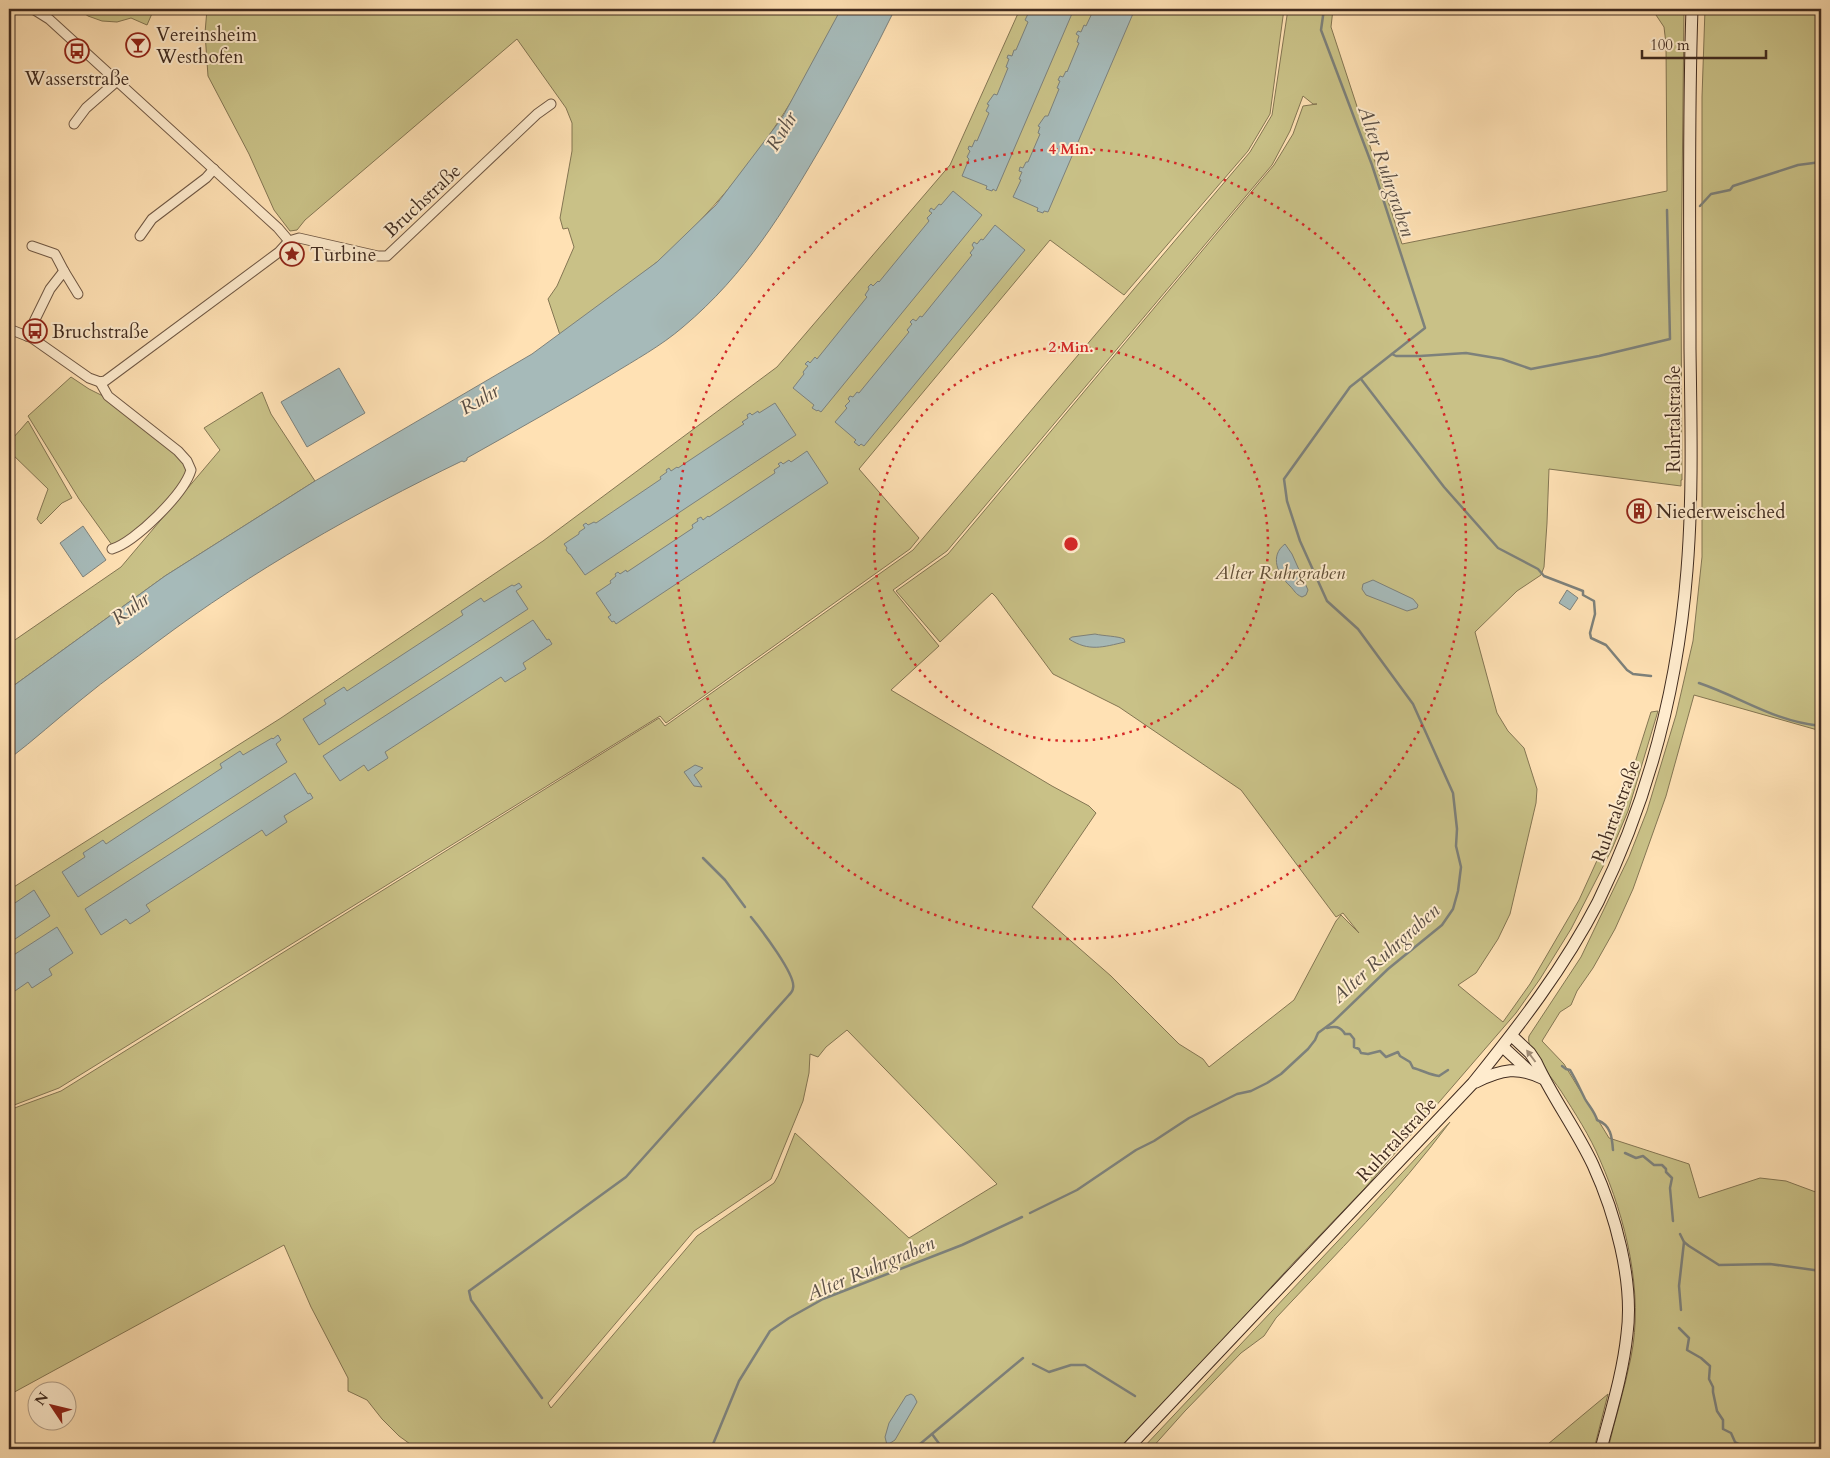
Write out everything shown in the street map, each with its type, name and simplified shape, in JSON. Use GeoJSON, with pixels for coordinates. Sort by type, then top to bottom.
{"type":"FeatureCollection","features":[{"type":"Feature","properties":{"kind":"main road","name":"Ruhrtalstraße"},"geometry":{"type":"LineString","coordinates":[[1128,1449],[1473,1084],[1512,1036],[1546,989],[1578,937],[1615,865],[1642,793],[1658,741],[1669,698],[1685,598],[1690,517],[1692,9]]}},
{"type":"Feature","properties":{"kind":"main road"},"geometry":{"type":"LineString","coordinates":[[1512,1036],[1530,1053],[1579,1137],[1593,1165],[1610,1207],[1622,1257],[1628,1309],[1628,1333],[1601,1449]]}},
{"type":"Feature","properties":{"kind":"main road"},"geometry":{"type":"LineString","coordinates":[[1503,1047],[1530,1072]]}},
{"type":"Feature","properties":{"kind":"main road"},"geometry":{"type":"LineString","coordinates":[[1473,1084],[1497,1072],[1520,1070],[1530,1072],[1544,1079]]}},
{"type":"Feature","properties":{"kind":"street"},"geometry":{"type":"LineString","coordinates":[[33,9],[49,20],[117,81],[278,228],[289,241],[279,252],[112,377],[100,382]]}},
{"type":"Feature","properties":{"kind":"street"},"geometry":{"type":"LineString","coordinates":[[74,124],[86,108],[109,90],[117,81]]}},
{"type":"Feature","properties":{"kind":"street","name":"Bruchstraße"},"geometry":{"type":"LineString","coordinates":[[289,241],[299,238],[378,256],[387,256],[537,114],[552,104]]}},
{"type":"Feature","properties":{"kind":"street"},"geometry":{"type":"LineString","coordinates":[[140,236],[152,219],[206,178],[214,169]]}},
{"type":"Feature","properties":{"kind":"street"},"geometry":{"type":"LineString","coordinates":[[32,246],[55,254],[78,294]]}},
{"type":"Feature","properties":{"kind":"street"},"geometry":{"type":"LineString","coordinates":[[27,336],[50,289],[64,271]]}},
{"type":"Feature","properties":{"kind":"street"},"geometry":{"type":"LineString","coordinates":[[9,329],[27,336],[89,378],[100,382],[108,396],[187,461],[190,470],[186,480],[150,523],[131,539],[120,546],[112,548]]}},
{"type":"Feature","properties":{"kind":"green space"},"geometry":{"type":"Polygon","coordinates":[[[78,9],[154,9],[147,25],[131,18],[117,22],[102,21],[88,16],[78,9]]]}},
{"type":"Feature","properties":{"kind":"green space"},"geometry":{"type":"Polygon","coordinates":[[[207,9],[841,9],[805,79],[784,113],[738,177],[713,207],[657,262],[560,335],[548,299],[557,286],[574,247],[568,228],[563,229],[560,218],[572,151],[572,123],[566,108],[517,39],[305,220],[297,230],[290,231],[274,210],[249,154],[208,76],[205,33],[207,9]]]}},
{"type":"Feature","properties":{"kind":"green space"},"geometry":{"type":"Polygon","coordinates":[[[1020,9],[1284,9],[1270,114],[1248,151],[1124,295],[1050,240],[859,469],[919,538],[910,549],[666,723],[660,716],[59,1088],[9,1107],[9,890],[281,718],[543,541],[777,367],[950,165],[1020,9]]]}},
{"type":"Feature","properties":{"kind":"green space"},"geometry":{"type":"Polygon","coordinates":[[[1288,9],[1333,9],[1331,27],[1402,244],[1667,191],[1666,44],[1664,27],[1652,9],[1684,10],[1681,287],[1682,480],[1681,486],[1549,469],[1544,567],[1541,575],[1517,591],[1475,632],[1497,713],[1508,731],[1524,748],[1537,789],[1536,803],[1510,914],[1498,939],[1476,973],[1458,985],[1503,1022],[1530,984],[1579,900],[1620,810],[1651,712],[1658,711],[1628,811],[1612,849],[1571,929],[1516,1013],[1365,1188],[1119,1449],[417,1449],[399,1436],[367,1400],[348,1391],[348,1378],[311,1307],[284,1245],[36,1380],[28,1380],[28,1385],[9,1395],[9,1110],[61,1091],[659,718],[665,726],[913,550],[1250,152],[1272,115],[1288,9]],[[1303,96],[1290,131],[1272,165],[947,551],[893,590],[939,646],[891,690],[1089,806],[1096,813],[1032,907],[1111,976],[1179,1044],[1203,1059],[1209,1067],[1294,1000],[1341,915],[1359,933],[1343,913],[1336,917],[1241,790],[1119,707],[1053,674],[992,593],[940,642],[896,591],[948,554],[1274,165],[1293,134],[1303,106],[1317,104],[1313,104],[1303,96]],[[847,1030],[826,1047],[818,1057],[810,1054],[809,1073],[803,1101],[771,1179],[694,1231],[548,1403],[551,1408],[697,1236],[774,1183],[795,1133],[909,1238],[997,1184],[847,1030]]]}},
{"type":"Feature","properties":{"kind":"green space"},"geometry":{"type":"Polygon","coordinates":[[[1705,9],[1821,9],[1821,731],[1694,695],[1666,796],[1633,889],[1615,929],[1593,968],[1577,991],[1571,1005],[1560,1012],[1542,1041],[1564,1064],[1609,1138],[1689,1164],[1699,1198],[1760,1178],[1786,1181],[1821,1194],[1821,1449],[1608,1449],[1629,1369],[1634,1333],[1634,1282],[1625,1231],[1618,1207],[1596,1151],[1561,1091],[1533,1053],[1529,1040],[1529,1036],[1581,957],[1629,857],[1647,811],[1676,715],[1693,641],[1702,557],[1702,97],[1705,9]]]}},
{"type":"Feature","properties":{"kind":"green space"},"geometry":{"type":"Polygon","coordinates":[[[71,377],[105,397],[179,456],[188,468],[182,482],[160,508],[140,527],[112,545],[79,499],[28,416],[71,377]]]}},
{"type":"Feature","properties":{"kind":"green space"},"geometry":{"type":"Polygon","coordinates":[[[262,392],[271,414],[315,481],[165,576],[9,689],[9,644],[121,567],[220,450],[204,428],[262,392]]]}},
{"type":"Feature","properties":{"kind":"green space"},"geometry":{"type":"Polygon","coordinates":[[[28,421],[72,498],[62,503],[41,524],[37,519],[48,489],[9,451],[9,439],[13,438],[28,421]]]}},
{"type":"Feature","properties":{"kind":"green space"},"geometry":{"type":"Polygon","coordinates":[[[1450,1122],[1409,1174],[1276,1318],[1264,1336],[1241,1353],[1151,1449],[1142,1449],[1450,1122]]]}},
{"type":"Feature","properties":{"kind":"green space"},"geometry":{"type":"Polygon","coordinates":[[[1608,1394],[1594,1449],[1542,1449],[1608,1394]]]}},
{"type":"Feature","properties":{"kind":"water","name":"Ruhr"},"geometry":{"type":"Polygon","coordinates":[[[841,9],[895,9],[809,168],[762,241],[726,286],[683,327],[639,358],[467,458],[464,462],[462,461],[383,501],[267,567],[193,616],[110,677],[9,759],[9,689],[165,576],[315,481],[532,354],[657,262],[716,205],[782,118],[841,9]]]}},
{"type":"Feature","properties":{"kind":"water"},"geometry":{"type":"Polygon","coordinates":[[[1026,9],[1074,9],[996,191],[993,189],[992,191],[986,189],[987,186],[962,176],[969,159],[967,157],[970,151],[968,149],[969,146],[972,147],[975,140],[977,141],[989,113],[986,111],[989,105],[987,104],[994,94],[997,95],[1008,68],[1006,67],[1009,59],[1007,58],[1008,55],[1012,56],[1014,50],[1016,50],[1028,22],[1025,20],[1028,14],[1025,13],[1026,9]]]}},
{"type":"Feature","properties":{"kind":"water"},"geometry":{"type":"Polygon","coordinates":[[[1094,9],[1135,9],[1048,212],[1044,211],[1043,213],[1037,211],[1038,208],[1013,197],[1021,180],[1019,179],[1022,172],[1019,171],[1020,167],[1023,168],[1026,162],[1028,162],[1040,134],[1038,133],[1040,127],[1038,126],[1045,116],[1048,116],[1059,89],[1057,88],[1060,76],[1063,77],[1067,72],[1079,43],[1077,42],[1079,36],[1076,34],[1078,31],[1081,32],[1084,25],[1086,26],[1094,9]]]}},
{"type":"Feature","properties":{"kind":"water"},"geometry":{"type":"Polygon","coordinates":[[[953,191],[982,215],[821,412],[812,408],[814,405],[793,388],[808,366],[805,364],[808,361],[810,363],[815,357],[817,359],[867,297],[865,295],[869,289],[868,287],[879,282],[929,221],[927,218],[932,213],[929,211],[931,208],[934,210],[939,204],[941,205],[953,191]]]}},
{"type":"Feature","properties":{"kind":"water"},"geometry":{"type":"Polygon","coordinates":[[[995,225],[1025,250],[864,446],[861,444],[859,446],[854,442],[856,440],[835,422],[847,408],[845,406],[850,401],[848,399],[857,392],[859,393],[909,332],[907,330],[912,324],[910,322],[913,319],[916,321],[920,316],[922,317],[972,255],[970,253],[974,248],[972,245],[974,242],[977,244],[981,239],[983,240],[995,225]]]}},
{"type":"Feature","properties":{"kind":"water"},"geometry":{"type":"Polygon","coordinates":[[[339,368],[365,413],[307,447],[281,402],[339,368]]]}},
{"type":"Feature","properties":{"kind":"water"},"geometry":{"type":"Polygon","coordinates":[[[775,403],[796,435],[585,575],[566,550],[567,548],[564,544],[585,528],[583,525],[586,523],[588,525],[596,523],[661,479],[660,477],[667,472],[666,470],[669,468],[671,471],[678,468],[744,424],[742,422],[748,418],[747,415],[750,413],[752,415],[758,411],[759,413],[775,403]]]}},
{"type":"Feature","properties":{"kind":"water"},"geometry":{"type":"Polygon","coordinates":[[[807,451],[828,483],[616,624],[614,621],[612,622],[608,617],[611,615],[596,593],[611,583],[610,581],[616,576],[615,574],[618,572],[620,574],[626,570],[627,572],[693,528],[692,525],[698,521],[697,519],[701,517],[703,520],[709,517],[775,473],[774,470],[780,466],[778,464],[781,462],[783,464],[789,460],[791,462],[807,451]]]}},
{"type":"Feature","properties":{"kind":"water"},"geometry":{"type":"Polygon","coordinates":[[[83,526],[106,560],[83,577],[60,543],[83,526]]]}},
{"type":"Feature","properties":{"kind":"water"},"geometry":{"type":"Polygon","coordinates":[[[1285,544],[1292,554],[1308,590],[1306,595],[1302,597],[1296,594],[1286,582],[1277,565],[1277,554],[1285,544]]]}},
{"type":"Feature","properties":{"kind":"water"},"geometry":{"type":"Polygon","coordinates":[[[1373,580],[1413,599],[1418,605],[1417,608],[1407,611],[1366,595],[1362,589],[1363,584],[1373,580]]]}},
{"type":"Feature","properties":{"kind":"water"},"geometry":{"type":"Polygon","coordinates":[[[519,583],[522,587],[516,591],[528,609],[319,745],[303,719],[326,704],[324,700],[344,687],[347,691],[463,615],[461,611],[481,598],[484,602],[512,585],[514,586],[519,583]]]}},
{"type":"Feature","properties":{"kind":"water"},"geometry":{"type":"Polygon","coordinates":[[[1567,590],[1578,598],[1570,610],[1559,603],[1567,590]]]}},
{"type":"Feature","properties":{"kind":"water"},"geometry":{"type":"Polygon","coordinates":[[[533,620],[552,644],[523,663],[526,669],[505,682],[501,677],[385,752],[388,758],[368,771],[364,765],[340,781],[323,756],[533,620]]]}},
{"type":"Feature","properties":{"kind":"water"},"geometry":{"type":"Polygon","coordinates":[[[1095,634],[1121,638],[1125,642],[1103,647],[1090,647],[1083,646],[1069,639],[1095,634]]]}},
{"type":"Feature","properties":{"kind":"water"},"geometry":{"type":"Polygon","coordinates":[[[278,735],[281,740],[276,744],[287,762],[78,897],[62,872],[85,857],[83,853],[103,840],[106,844],[222,768],[220,764],[240,751],[243,755],[278,735]]]}},
{"type":"Feature","properties":{"kind":"water"},"geometry":{"type":"Polygon","coordinates":[[[695,765],[703,768],[694,775],[702,787],[694,786],[684,772],[695,765]]]}},
{"type":"Feature","properties":{"kind":"water"},"geometry":{"type":"Polygon","coordinates":[[[295,773],[308,794],[310,793],[313,798],[284,816],[287,822],[266,836],[262,830],[146,905],[150,911],[130,924],[126,919],[101,935],[85,909],[295,773]]]}},
{"type":"Feature","properties":{"kind":"water"},"geometry":{"type":"Polygon","coordinates":[[[34,890],[50,916],[9,943],[9,907],[34,890]]]}},
{"type":"Feature","properties":{"kind":"water"},"geometry":{"type":"Polygon","coordinates":[[[57,927],[73,953],[49,969],[52,975],[32,988],[28,982],[9,995],[9,958],[57,927]]]}},
{"type":"Feature","properties":{"kind":"water"},"geometry":{"type":"Polygon","coordinates":[[[911,1394],[917,1402],[895,1440],[887,1445],[885,1437],[889,1423],[906,1396],[911,1394]]]}},
{"type":"Feature","properties":{"kind":"waterway","name":"Alter Ruhrgraben"},"geometry":{"type":"LineString","coordinates":[[1030,1213],[1077,1190],[1136,1150],[1154,1141],[1189,1118],[1237,1094],[1251,1091],[1281,1074],[1308,1049],[1318,1033],[1333,1022],[1388,969],[1442,925],[1453,909],[1458,891],[1461,867],[1456,846],[1457,829],[1453,793],[1413,704],[1358,629],[1327,601],[1300,541],[1287,501],[1284,479],[1350,387],[1425,328],[1372,165],[1321,30],[1324,9]]}},
{"type":"Feature","properties":{"kind":"waterway"},"geometry":{"type":"LineString","coordinates":[[1700,206],[1711,194],[1730,190],[1733,186],[1798,165],[1821,162]]}},
{"type":"Feature","properties":{"kind":"waterway"},"geometry":{"type":"LineString","coordinates":[[1392,354],[1396,356],[1420,356],[1466,353],[1502,359],[1531,369],[1599,356],[1670,339],[1667,210]]}},
{"type":"Feature","properties":{"kind":"waterway"},"geometry":{"type":"LineString","coordinates":[[1361,379],[1444,487],[1498,548],[1538,569],[1544,576],[1583,591],[1583,595],[1594,601],[1595,614],[1590,633],[1591,638],[1606,645],[1627,670],[1633,674],[1651,676]]}},
{"type":"Feature","properties":{"kind":"waterway"},"geometry":{"type":"LineString","coordinates":[[1699,683],[1773,714],[1821,726]]}},
{"type":"Feature","properties":{"kind":"waterway"},"geometry":{"type":"LineString","coordinates":[[703,858],[725,880],[745,907]]}},
{"type":"Feature","properties":{"kind":"waterway"},"geometry":{"type":"LineString","coordinates":[[542,1398],[471,1300],[469,1291],[626,1177],[791,993],[793,982],[784,963],[751,917]]}},
{"type":"Feature","properties":{"kind":"waterway"},"geometry":{"type":"LineString","coordinates":[[1327,1028],[1337,1027],[1345,1034],[1350,1034],[1354,1039],[1354,1047],[1359,1049],[1361,1053],[1368,1054],[1380,1051],[1386,1057],[1398,1052],[1400,1056],[1410,1062],[1413,1068],[1432,1075],[1439,1076],[1448,1070]]}},
{"type":"Feature","properties":{"kind":"waterway"},"geometry":{"type":"LineString","coordinates":[[1562,1066],[1570,1070],[1597,1120],[1608,1128],[1613,1150]]}},
{"type":"Feature","properties":{"kind":"waterway"},"geometry":{"type":"LineString","coordinates":[[1625,1153],[1636,1158],[1643,1156],[1654,1165],[1662,1165],[1666,1169],[1666,1172],[1672,1178],[1670,1188],[1673,1221]]}},
{"type":"Feature","properties":{"kind":"waterway","name":"Alter Ruhrgraben"},"geometry":{"type":"LineString","coordinates":[[711,1449],[739,1381],[770,1331],[823,1299],[962,1245],[1022,1217]]}},
{"type":"Feature","properties":{"kind":"waterway"},"geometry":{"type":"LineString","coordinates":[[1680,1234],[1684,1242],[1689,1246],[1719,1265],[1770,1264],[1821,1271]]}},
{"type":"Feature","properties":{"kind":"waterway"},"geometry":{"type":"LineString","coordinates":[[1681,1310],[1679,1286],[1684,1242]]}},
{"type":"Feature","properties":{"kind":"waterway"},"geometry":{"type":"LineString","coordinates":[[1679,1328],[1689,1338],[1687,1350],[1710,1366],[1709,1379],[1713,1387],[1717,1411],[1723,1420],[1723,1429],[1731,1433],[1735,1442],[1749,1449]]}},
{"type":"Feature","properties":{"kind":"waterway"},"geometry":{"type":"LineString","coordinates":[[914,1449],[1023,1358]]}},
{"type":"Feature","properties":{"kind":"waterway"},"geometry":{"type":"LineString","coordinates":[[1033,1364],[1049,1372],[1071,1365],[1085,1365],[1135,1396]]}},
{"type":"Feature","properties":{"kind":"waterway"},"geometry":{"type":"LineString","coordinates":[[932,1434],[943,1449]]}},
{"type":"Feature","properties":{"kind":"place","name":"Vereinsheim Westhofen"},"geometry":{"type":"Point","coordinates":[138,45]}},
{"type":"Feature","properties":{"kind":"place","name":"Wasserstraße"},"geometry":{"type":"Point","coordinates":[77,51]}},
{"type":"Feature","properties":{"kind":"place","name":"Turbine"},"geometry":{"type":"Point","coordinates":[292,254]}},
{"type":"Feature","properties":{"kind":"place","name":"Bruchstraße"},"geometry":{"type":"Point","coordinates":[35,331]}},
{"type":"Feature","properties":{"kind":"place","name":"Niederweisched"},"geometry":{"type":"Point","coordinates":[1639,511]}}]}
